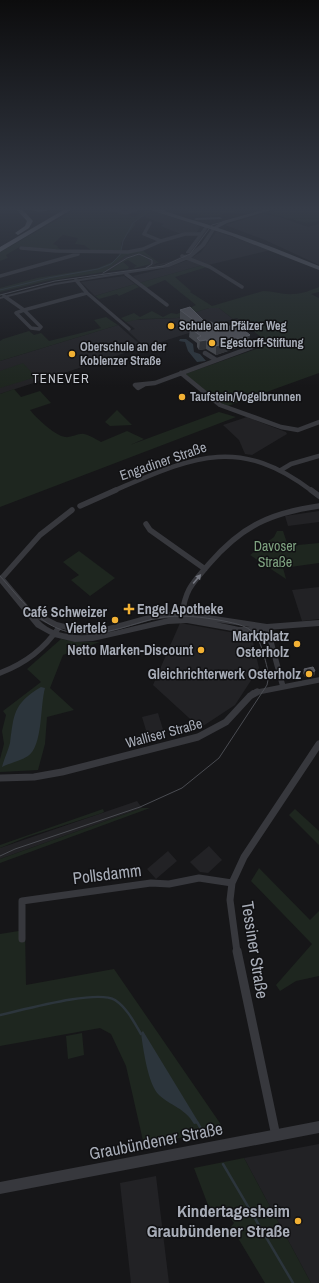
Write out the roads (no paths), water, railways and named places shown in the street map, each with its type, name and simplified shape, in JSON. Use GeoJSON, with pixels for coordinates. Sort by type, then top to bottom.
{"type":"FeatureCollection","features":[{"type":"Feature","properties":{"kind":"street"},"geometry":{"type":"LineString","coordinates":[[0,276],[28,268]]}},
{"type":"Feature","properties":{"kind":"street"},"geometry":{"type":"LineString","coordinates":[[4,297],[76,280],[126,274],[155,268]]}},
{"type":"Feature","properties":{"kind":"street"},"geometry":{"type":"LineString","coordinates":[[211,268],[242,287]]}},
{"type":"Feature","properties":{"kind":"street"},"geometry":{"type":"LineString","coordinates":[[126,274],[167,305]]}},
{"type":"Feature","properties":{"kind":"street"},"geometry":{"type":"LineString","coordinates":[[76,280],[87,293],[129,329]]}},
{"type":"Feature","properties":{"kind":"street"},"geometry":{"type":"LineString","coordinates":[[4,297],[24,310],[41,328],[39,329],[31,328],[16,313],[24,310],[87,293]]}},
{"type":"Feature","properties":{"kind":"street"},"geometry":{"type":"LineString","coordinates":[[145,384],[181,373],[263,343]]}},
{"type":"Feature","properties":{"kind":"street"},"geometry":{"type":"LineString","coordinates":[[204,353],[216,360]]}},
{"type":"Feature","properties":{"kind":"street"},"geometry":{"type":"LineString","coordinates":[[181,373],[220,405],[266,422],[290,430],[298,430],[319,422]]}},
{"type":"Feature","properties":{"kind":"street","name":"Engadiner Straße"},"geometry":{"type":"LineString","coordinates":[[80,506],[137,481],[204,458],[229,455],[249,457],[271,464],[319,496]]}},
{"type":"Feature","properties":{"kind":"street"},"geometry":{"type":"LineString","coordinates":[[281,470],[291,464],[319,456]]}},
{"type":"Feature","properties":{"kind":"street"},"geometry":{"type":"LineString","coordinates":[[182,614],[184,595],[205,568],[230,540],[246,528],[270,516],[294,509],[319,506]]}},
{"type":"Feature","properties":{"kind":"street"},"geometry":{"type":"LineString","coordinates":[[72,510],[40,535],[0,578],[40,625],[58,630],[73,637],[101,638],[161,622],[184,620],[238,625]]}},
{"type":"Feature","properties":{"kind":"street"},"geometry":{"type":"LineString","coordinates":[[146,524],[153,532],[205,568]]}},
{"type":"Feature","properties":{"kind":"street"},"geometry":{"type":"LineString","coordinates":[[58,630],[105,630],[152,617],[182,614],[261,630],[267,627],[319,623]]}},
{"type":"Feature","properties":{"kind":"street"},"geometry":{"type":"LineString","coordinates":[[267,627],[283,687]]}},
{"type":"Feature","properties":{"kind":"street"},"geometry":{"type":"LineString","coordinates":[[0,673],[20,665],[36,656],[58,630]]}},
{"type":"Feature","properties":{"kind":"street","name":"Walliser Straße"},"geometry":{"type":"LineString","coordinates":[[0,778],[34,777],[62,772],[211,733],[233,718],[250,695],[319,680]]}},
{"type":"Feature","properties":{"kind":"street","name":"Tessiner Straße"},"geometry":{"type":"LineString","coordinates":[[276,1136],[234,936],[230,900],[232,883],[244,857],[319,744]]}},
{"type":"Feature","properties":{"kind":"street","name":"Pollsdamm"},"geometry":{"type":"LineString","coordinates":[[22,939],[22,900],[151,883],[165,886],[194,878],[204,878],[232,883]]}},
{"type":"Feature","properties":{"kind":"street","name":"Graubündener Straße"},"geometry":{"type":"LineString","coordinates":[[0,1188],[319,1127]]}},
{"type":"Feature","properties":{"kind":"waterway"},"geometry":{"type":"LineString","coordinates":[[0,290],[48,278],[101,268]]}},
{"type":"Feature","properties":{"kind":"waterway"},"geometry":{"type":"LineString","coordinates":[[0,1015],[59,1002],[93,997],[106,997],[115,1000],[123,1007],[141,1034]]}},
{"type":"Feature","properties":{"kind":"waterway"},"geometry":{"type":"LineString","coordinates":[[197,1122],[203,1132]]}},
{"type":"Feature","properties":{"kind":"waterway"},"geometry":{"type":"LineString","coordinates":[[223,1164],[293,1283]]}},
{"type":"Feature","properties":{"kind":"tram line"},"geometry":{"type":"LineString","coordinates":[[103,273],[111,268]]}},
{"type":"Feature","properties":{"kind":"tram line"},"geometry":{"type":"LineString","coordinates":[[0,295],[55,281],[150,268]]}},
{"type":"Feature","properties":{"kind":"tram line"},"geometry":{"type":"LineString","coordinates":[[0,576],[30,610],[48,623],[69,632],[92,634],[114,630],[158,618],[175,616],[208,618],[245,627],[254,633],[260,644],[268,677],[267,685],[219,758],[182,788],[140,807],[15,849],[0,856]]}},
{"type":"Feature","properties":{"kind":"place","name":"Schule am Pfälzer Weg"},"geometry":{"type":"Point","coordinates":[171,326]}},
{"type":"Feature","properties":{"kind":"place","name":"Egestorff-Stiftung"},"geometry":{"type":"Point","coordinates":[212,343]}},
{"type":"Feature","properties":{"kind":"place","name":"Oberschule an der Koblenzer Straße"},"geometry":{"type":"Point","coordinates":[72,354]}},
{"type":"Feature","properties":{"kind":"place","name":"Taufstein/Vogelbrunnen"},"geometry":{"type":"Point","coordinates":[182,397]}},
{"type":"Feature","properties":{"kind":"place","name":"Engel Apotheke"},"geometry":{"type":"Point","coordinates":[129,609]}},
{"type":"Feature","properties":{"kind":"place","name":"Café Schweizer Viertelé"},"geometry":{"type":"Point","coordinates":[115,620]}},
{"type":"Feature","properties":{"kind":"place","name":"Marktplatz Osterholz"},"geometry":{"type":"Point","coordinates":[297,644]}},
{"type":"Feature","properties":{"kind":"place","name":"Netto Marken-Discount"},"geometry":{"type":"Point","coordinates":[201,650]}},
{"type":"Feature","properties":{"kind":"place","name":"Gleichrichterwerk Osterholz"},"geometry":{"type":"Point","coordinates":[309,674]}},
{"type":"Feature","properties":{"kind":"place","name":"Kindertagesheim Graubündener Straße"},"geometry":{"type":"Point","coordinates":[298,1221]}},
{"type":"Feature","properties":{"kind":"district","name":"TENEVER"},"geometry":{"type":"Point","coordinates":[61,378]}},
{"type":"Feature","properties":{"kind":"park label","name":"Davoser Straße"},"geometry":{"type":"Point","coordinates":[275,554]}}]}
